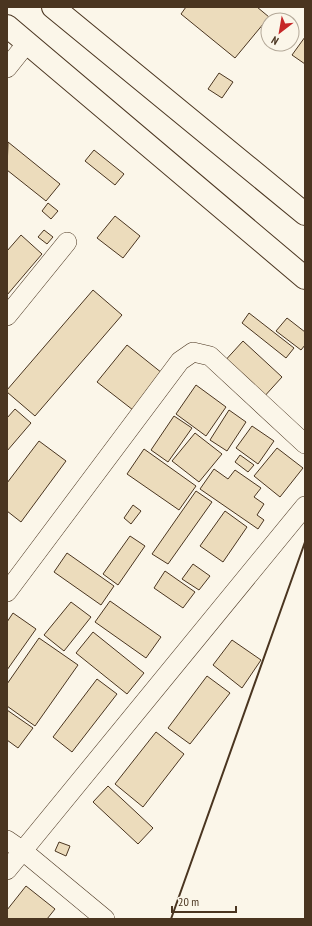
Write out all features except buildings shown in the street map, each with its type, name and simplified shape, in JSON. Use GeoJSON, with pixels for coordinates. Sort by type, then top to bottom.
{"type":"FeatureCollection","features":[{"type":"Feature","properties":{"kind":"main road"},"geometry":{"type":"LineString","coordinates":[[53,7],[305,214]]}},
{"type":"Feature","properties":{"kind":"main road"},"geometry":{"type":"LineString","coordinates":[[7,26],[305,278]]}},
{"type":"Feature","properties":{"kind":"street"},"geometry":{"type":"LineString","coordinates":[[7,68],[27,43]]}},
{"type":"Feature","properties":{"kind":"street"},"geometry":{"type":"LineString","coordinates":[[7,316],[66,242]]}},
{"type":"Feature","properties":{"kind":"street"},"geometry":{"type":"LineString","coordinates":[[7,592],[180,361],[193,352],[210,356],[305,444]]}},
{"type":"Feature","properties":{"kind":"street"},"geometry":{"type":"LineString","coordinates":[[7,870],[305,506]]}},
{"type":"Feature","properties":{"kind":"street"},"geometry":{"type":"LineString","coordinates":[[7,840],[23,850],[105,919]]}},
{"type":"Feature","properties":{"kind":"wall"},"geometry":{"type":"LineString","coordinates":[[171,919],[305,542]]}}]}
